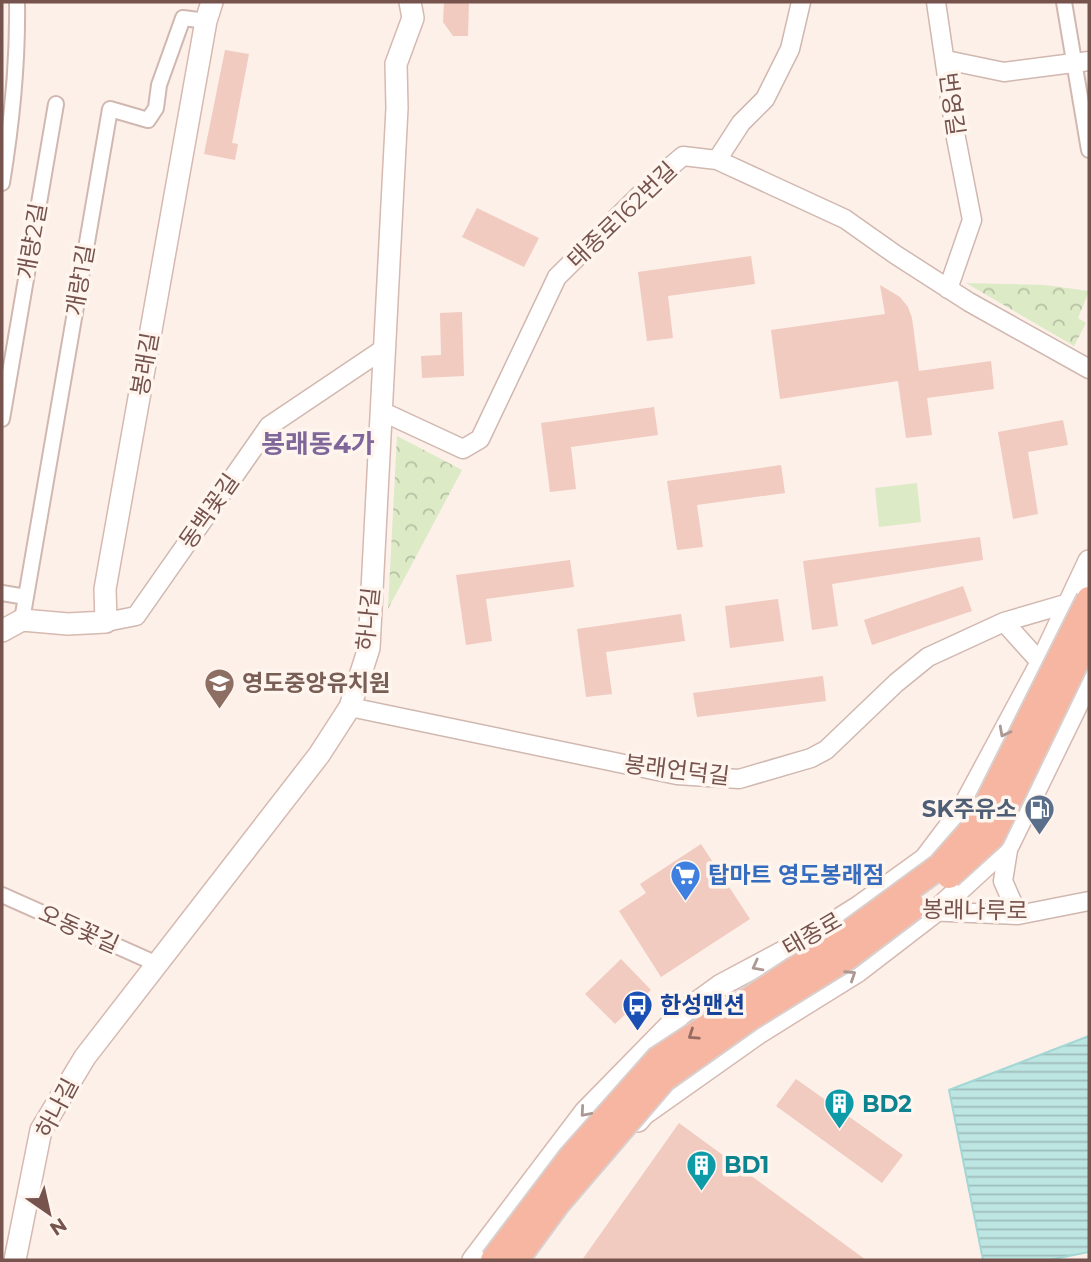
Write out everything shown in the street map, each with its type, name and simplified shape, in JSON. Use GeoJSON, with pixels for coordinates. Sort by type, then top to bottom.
{"type":"FeatureCollection","features":[{"type":"Feature","properties":{"kind":"highway"},"geometry":{"type":"LineString","coordinates":[[493,1260],[571,1157],[658,1059],[835,943],[940,866],[976,825],[1082,602]]}},
{"type":"Feature","properties":{"kind":"highway"},"geometry":{"type":"LineString","coordinates":[[516,1260],[557,1205],[664,1079],[750,1018],[848,957],[923,899],[992,837],[1089,636]]}},
{"type":"Feature","properties":{"kind":"main road","name":"하나길"},"geometry":{"type":"LineString","coordinates":[[15,1260],[41,1130],[85,1057],[319,755],[350,707],[369,648],[397,108],[396,64],[416,7]]}},
{"type":"Feature","properties":{"kind":"main road","name":"봉래길"},"geometry":{"type":"LineString","coordinates":[[106,622],[105,589],[209,12]]}},
{"type":"Feature","properties":{"kind":"main road","name":"태종로"},"geometry":{"type":"LineString","coordinates":[[473,1260],[585,1112],[681,1014],[721,985],[811,937],[860,906],[925,859],[962,810],[1041,663],[1082,602],[1089,561]]}},
{"type":"Feature","properties":{"kind":"main road"},"geometry":{"type":"LineString","coordinates":[[2,631],[22,621],[68,624],[106,622]]}},
{"type":"Feature","properties":{"kind":"main road"},"geometry":{"type":"LineString","coordinates":[[528,1260],[563,1212],[645,1114],[760,1032],[858,971],[936,911],[1009,844],[1089,680]]}},
{"type":"Feature","properties":{"kind":"street"},"geometry":{"type":"LineString","coordinates":[[2,183],[16,92],[17,2]]}},
{"type":"Feature","properties":{"kind":"street"},"geometry":{"type":"LineString","coordinates":[[717,160],[741,123],[765,99],[790,49],[800,2]]}},
{"type":"Feature","properties":{"kind":"street"},"geometry":{"type":"LineString","coordinates":[[936,2],[946,60]]}},
{"type":"Feature","properties":{"kind":"street"},"geometry":{"type":"LineString","coordinates":[[1064,2],[1082,62],[1089,150]]}},
{"type":"Feature","properties":{"kind":"street","name":"개량1길"},"geometry":{"type":"LineString","coordinates":[[22,621],[110,109],[148,120],[156,108],[159,85],[183,18],[209,12]]}},
{"type":"Feature","properties":{"kind":"street","name":"번영길"},"geometry":{"type":"LineString","coordinates":[[948,289],[972,220],[956,138],[946,60],[1004,72],[1082,62]]}},
{"type":"Feature","properties":{"kind":"street","name":"개량2길"},"geometry":{"type":"LineString","coordinates":[[2,419],[56,104]]}},
{"type":"Feature","properties":{"kind":"street","name":"태종로162번길"},"geometry":{"type":"LineString","coordinates":[[381,411],[463,449],[480,439],[557,278],[658,177],[683,156],[717,160],[845,219],[948,289],[1089,369]]}},
{"type":"Feature","properties":{"kind":"street","name":"동백꽃길"},"geometry":{"type":"LineString","coordinates":[[106,622],[136,617],[269,426],[384,348]]}},
{"type":"Feature","properties":{"kind":"street"},"geometry":{"type":"LineString","coordinates":[[2,593],[26,597]]}},
{"type":"Feature","properties":{"kind":"street","name":"봉래언덕길"},"geometry":{"type":"LineString","coordinates":[[350,707],[677,775],[739,779],[811,758],[826,750],[895,682],[928,657],[1004,622],[1082,602]]}},
{"type":"Feature","properties":{"kind":"street"},"geometry":{"type":"LineString","coordinates":[[1004,622],[1041,663]]}},
{"type":"Feature","properties":{"kind":"street"},"geometry":{"type":"LineString","coordinates":[[1009,844],[1003,881],[1018,915]]}},
{"type":"Feature","properties":{"kind":"street","name":"오동꽃길"},"geometry":{"type":"LineString","coordinates":[[2,895],[157,964]]}},
{"type":"Feature","properties":{"kind":"street","name":"봉래나루로"},"geometry":{"type":"LineString","coordinates":[[860,906],[1018,915],[1089,901]]}},
{"type":"Feature","properties":{"kind":"green space"},"geometry":{"type":"Polygon","coordinates":[[[966,283],[1045,285],[1089,291],[1078,318],[1086,323],[1074,346],[966,283]]]}},
{"type":"Feature","properties":{"kind":"green space"},"geometry":{"type":"Polygon","coordinates":[[[397,436],[462,470],[388,609],[397,436]]]}},
{"type":"Feature","properties":{"kind":"green space"},"geometry":{"type":"Polygon","coordinates":[[[917,483],[921,522],[879,527],[875,488],[917,483]]]}},
{"type":"Feature","properties":{"kind":"water"},"geometry":{"type":"Polygon","coordinates":[[[1089,1036],[1089,1252],[1049,1260],[983,1260],[949,1090],[1089,1036]]]}},
{"type":"Feature","properties":{"kind":"building"},"geometry":{"type":"Polygon","coordinates":[[[444,2],[469,2],[468,36],[453,36],[443,22],[444,2]]]}},
{"type":"Feature","properties":{"kind":"building"},"geometry":{"type":"Polygon","coordinates":[[[225,50],[249,54],[232,143],[238,144],[235,160],[204,154],[225,50]]]}},
{"type":"Feature","properties":{"kind":"building"},"geometry":{"type":"Polygon","coordinates":[[[477,208],[539,238],[524,267],[462,237],[477,208]]]}},
{"type":"Feature","properties":{"kind":"building"},"geometry":{"type":"Polygon","coordinates":[[[751,256],[755,284],[668,296],[673,338],[647,341],[638,272],[751,256]]]}},
{"type":"Feature","properties":{"kind":"building"},"geometry":{"type":"Polygon","coordinates":[[[880,285],[900,297],[908,307],[919,371],[991,361],[994,389],[927,398],[932,435],[906,438],[898,381],[780,399],[771,330],[885,314],[880,285]]]}},
{"type":"Feature","properties":{"kind":"building"},"geometry":{"type":"Polygon","coordinates":[[[462,312],[464,376],[422,378],[421,356],[441,355],[440,313],[462,312]]]}},
{"type":"Feature","properties":{"kind":"building"},"geometry":{"type":"Polygon","coordinates":[[[654,407],[658,435],[571,447],[576,489],[550,492],[541,423],[654,407]]]}},
{"type":"Feature","properties":{"kind":"building"},"geometry":{"type":"Polygon","coordinates":[[[1063,420],[1068,445],[1028,452],[1038,514],[1013,519],[998,432],[1063,420]]]}},
{"type":"Feature","properties":{"kind":"building"},"geometry":{"type":"Polygon","coordinates":[[[781,465],[785,493],[697,505],[703,547],[677,550],[667,481],[781,465]]]}},
{"type":"Feature","properties":{"kind":"building"},"geometry":{"type":"Polygon","coordinates":[[[980,537],[983,560],[832,584],[838,626],[812,630],[803,561],[980,537]]]}},
{"type":"Feature","properties":{"kind":"building"},"geometry":{"type":"Polygon","coordinates":[[[570,560],[574,587],[486,599],[492,641],[466,645],[456,575],[570,560]]]}},
{"type":"Feature","properties":{"kind":"building"},"geometry":{"type":"Polygon","coordinates":[[[963,586],[972,611],[872,645],[864,620],[963,586]]]}},
{"type":"Feature","properties":{"kind":"building"},"geometry":{"type":"Polygon","coordinates":[[[778,599],[784,641],[730,648],[725,606],[778,599]]]}},
{"type":"Feature","properties":{"kind":"building"},"geometry":{"type":"Polygon","coordinates":[[[681,614],[685,641],[606,652],[612,694],[586,697],[577,629],[681,614]]]}},
{"type":"Feature","properties":{"kind":"building"},"geometry":{"type":"Polygon","coordinates":[[[823,676],[826,701],[697,717],[693,693],[823,676]]]}},
{"type":"Feature","properties":{"kind":"building","name":"탑마트 영도봉래점"},"geometry":{"type":"Polygon","coordinates":[[[701,844],[750,919],[661,977],[619,911],[646,893],[640,884],[701,844]]]}},
{"type":"Feature","properties":{"kind":"building"},"geometry":{"type":"Polygon","coordinates":[[[621,959],[651,990],[615,1024],[585,994],[621,959]]]}},
{"type":"Feature","properties":{"kind":"building","name":"BD2"},"geometry":{"type":"Polygon","coordinates":[[[796,1079],[903,1155],[882,1183],[776,1106],[796,1079]]]}},
{"type":"Feature","properties":{"kind":"building","name":"BD1"},"geometry":{"type":"Polygon","coordinates":[[[679,1123],[866,1260],[582,1260],[679,1123]]]}},
{"type":"Feature","properties":{"kind":"place","name":"영도중앙유치원"},"geometry":{"type":"Point","coordinates":[219,710]}},
{"type":"Feature","properties":{"kind":"place","name":"SK주유소"},"geometry":{"type":"Point","coordinates":[1040,836]}},
{"type":"Feature","properties":{"kind":"place","name":"탑마트 영도봉래점"},"geometry":{"type":"Point","coordinates":[685,902]}},
{"type":"Feature","properties":{"kind":"place","name":"한성맨션"},"geometry":{"type":"Point","coordinates":[637,1032]}},
{"type":"Feature","properties":{"kind":"place","name":"BD2"},"geometry":{"type":"Point","coordinates":[839,1131]}},
{"type":"Feature","properties":{"kind":"place","name":"BD1"},"geometry":{"type":"Point","coordinates":[701,1192]}},
{"type":"Feature","properties":{"kind":"district","name":"봉래동4가"},"geometry":{"type":"Point","coordinates":[318,444]}}]}
